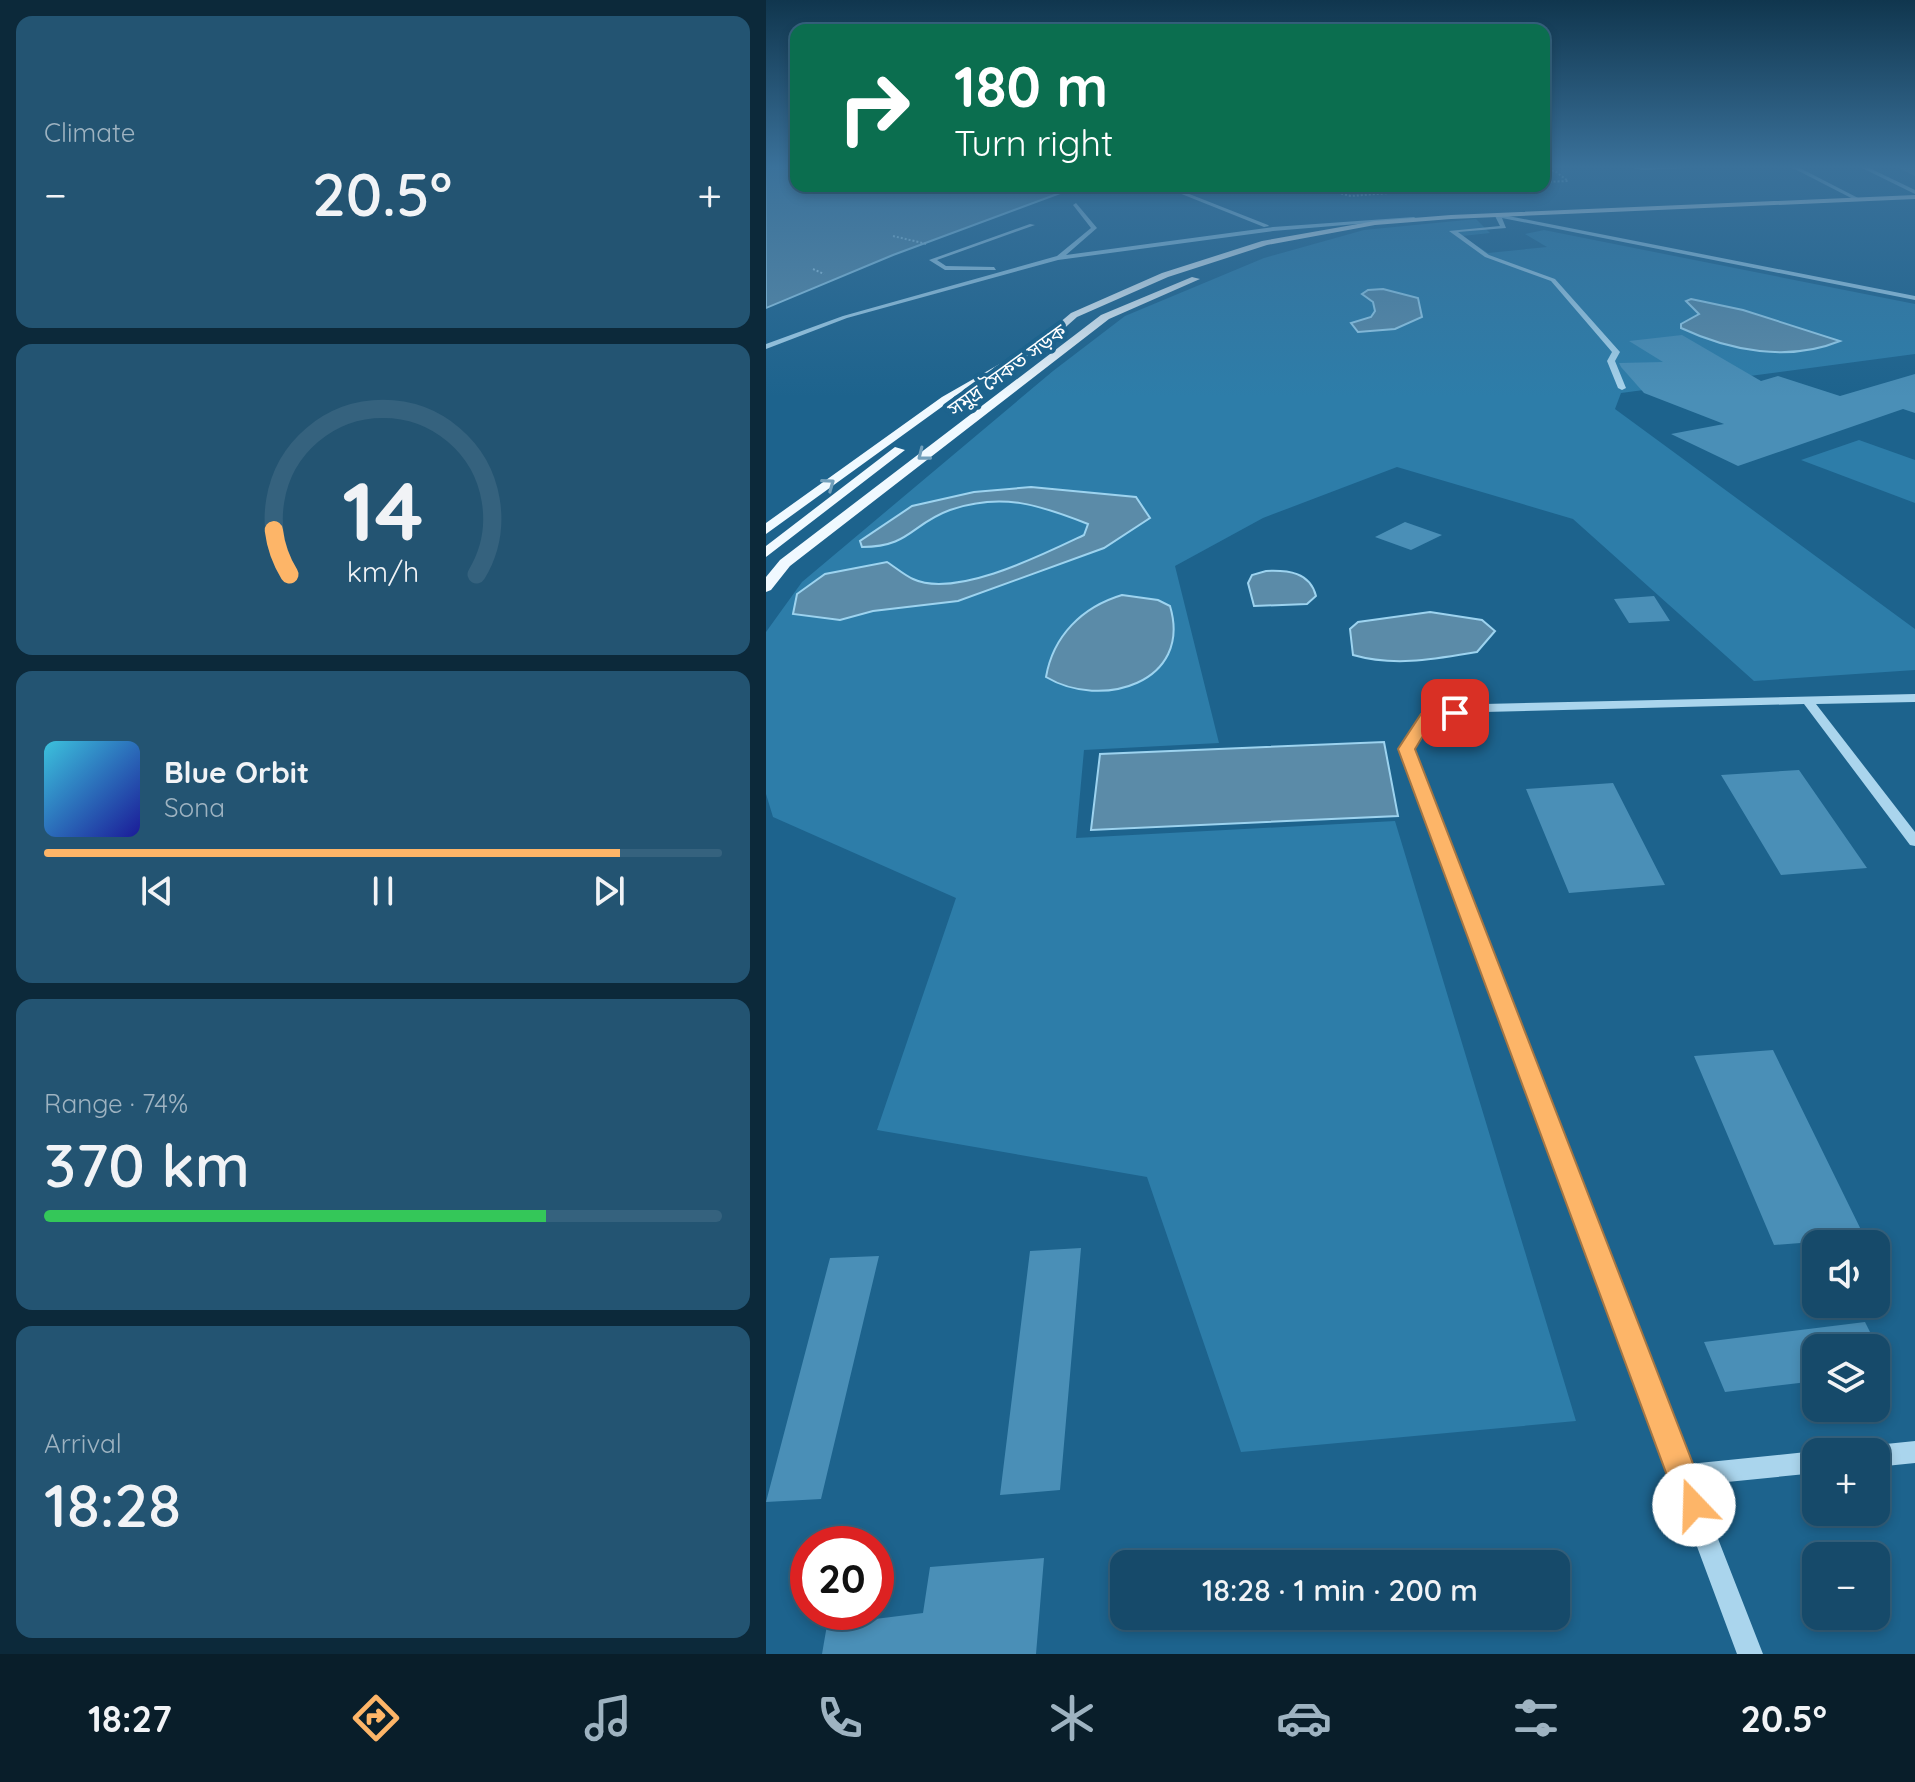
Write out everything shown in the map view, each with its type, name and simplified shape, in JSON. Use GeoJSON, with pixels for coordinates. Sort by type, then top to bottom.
{"type":"FeatureCollection","features":[{"type":"Feature","properties":{"kind":"main road","name":"সমুদ্র সৈকত সড়ক"},"geometry":{"type":"LineString","coordinates":[[766,530],[946,399],[1037,347],[1074,315],[1165,275],[1269,242]]}},
{"type":"Feature","properties":{"kind":"main road"},"geometry":{"type":"LineString","coordinates":[[766,553],[996,376],[1037,353],[1083,317],[1172,278],[1282,242]]}},
{"type":"Feature","properties":{"kind":"main road","name":"সমুদ্র সৈকত সড়ক"},"geometry":{"type":"LineString","coordinates":[[766,587],[794,556],[1105,317],[1184,282],[1296,242]]}},
{"type":"Feature","properties":{"kind":"street"},"geometry":{"type":"LineString","coordinates":[[984,242],[932,261],[945,268],[988,271],[1034,260],[1045,262]]}},
{"type":"Feature","properties":{"kind":"street"},"geometry":{"type":"LineString","coordinates":[[1058,258],[1077,242]]}},
{"type":"Feature","properties":{"kind":"street"},"geometry":{"type":"LineString","coordinates":[[766,347],[845,317],[1058,258],[1175,242]]}},
{"type":"Feature","properties":{"kind":"street"},"geometry":{"type":"LineString","coordinates":[[1468,242],[1487,256],[1553,280],[1616,352],[1611,361],[1622,388]]}},
{"type":"Feature","properties":{"kind":"street"},"geometry":{"type":"LineString","coordinates":[[1631,242],[1915,298]]}},
{"type":"Feature","properties":{"kind":"street"},"geometry":{"type":"LineString","coordinates":[[1750,1654],[1406,749],[1427,717],[1484,708],[1809,703],[1915,698]]}},
{"type":"Feature","properties":{"kind":"street"},"geometry":{"type":"LineString","coordinates":[[1809,703],[1915,842]]}},
{"type":"Feature","properties":{"kind":"street"},"geometry":{"type":"LineString","coordinates":[[1890,1455],[1915,1452]]}},
{"type":"Feature","properties":{"kind":"street"},"geometry":{"type":"LineString","coordinates":[[1682,1476],[1802,1463]]}},
{"type":"Feature","properties":{"kind":"path"},"geometry":{"type":"LineString","coordinates":[[919,242],[935,246]]}},
{"type":"Feature","properties":{"kind":"path"},"geometry":{"type":"LineString","coordinates":[[813,269],[824,274]]}},
{"type":"Feature","properties":{"kind":"shaded area"},"geometry":{"type":"Polygon","coordinates":[[[766,242],[928,242],[893,255],[766,308],[766,242]]]}},
{"type":"Feature","properties":{"kind":"shaded area"},"geometry":{"type":"Polygon","coordinates":[[[1320,242],[1471,242],[1488,253],[1547,247],[1539,242],[1605,242],[1915,304],[1915,354],[1621,393],[1615,409],[1915,629],[1915,670],[1754,681],[1573,519],[1397,467],[1263,518],[1175,566],[1219,743],[1084,750],[1076,838],[1395,821],[1576,1421],[1241,1452],[1147,1177],[877,1130],[956,898],[773,817],[766,794],[766,632],[802,582],[1053,371],[1125,316],[1264,258],[1320,242]]]}},
{"type":"Feature","properties":{"kind":"shaded area"},"geometry":{"type":"Polygon","coordinates":[[[1383,289],[1418,298],[1422,317],[1395,329],[1358,332],[1351,323],[1371,317],[1375,311],[1373,302],[1362,294],[1368,290],[1383,289]]]}},
{"type":"Feature","properties":{"kind":"shaded area"},"geometry":{"type":"Polygon","coordinates":[[[1691,299],[1743,310],[1840,341],[1801,351],[1780,352],[1719,343],[1681,328],[1681,324],[1699,314],[1686,301],[1691,299]]]}},
{"type":"Feature","properties":{"kind":"shaded area"},"geometry":{"type":"Polygon","coordinates":[[[1859,440],[1915,460],[1915,503],[1801,460],[1859,440]]]}},
{"type":"Feature","properties":{"kind":"shaded area"},"geometry":{"type":"Polygon","coordinates":[[[1031,487],[1136,497],[1150,518],[1104,548],[958,601],[873,611],[840,620],[793,614],[797,594],[825,574],[887,562],[913,579],[931,584],[952,583],[999,572],[1084,535],[1088,524],[1054,511],[1020,503],[987,502],[950,510],[891,543],[862,547],[860,541],[912,506],[974,492],[1031,487]]]}},
{"type":"Feature","properties":{"kind":"shaded area"},"geometry":{"type":"Polygon","coordinates":[[[1266,571],[1290,572],[1303,577],[1316,596],[1307,604],[1254,606],[1248,583],[1252,575],[1266,571]]]}},
{"type":"Feature","properties":{"kind":"shaded area"},"geometry":{"type":"Polygon","coordinates":[[[1122,595],[1158,600],[1170,606],[1174,633],[1168,654],[1155,671],[1137,683],[1092,691],[1068,687],[1046,677],[1055,649],[1072,625],[1094,607],[1122,595]]]}},
{"type":"Feature","properties":{"kind":"shaded area"},"geometry":{"type":"Polygon","coordinates":[[[1430,612],[1482,620],[1495,631],[1477,652],[1400,661],[1353,655],[1350,629],[1358,622],[1430,612]]]}},
{"type":"Feature","properties":{"kind":"shaded area"},"geometry":{"type":"Polygon","coordinates":[[[1384,742],[1398,816],[1091,830],[1100,754],[1384,742]]]}},
{"type":"Feature","properties":{"kind":"building"},"geometry":{"type":"Polygon","coordinates":[[[1682,335],[1761,381],[1778,376],[1840,396],[1915,374],[1915,413],[1903,409],[1738,466],[1671,434],[1724,424],[1644,393],[1619,363],[1663,362],[1629,341],[1682,335]]]}},
{"type":"Feature","properties":{"kind":"building"},"geometry":{"type":"Polygon","coordinates":[[[1405,522],[1442,535],[1411,550],[1375,537],[1405,522]]]}},
{"type":"Feature","properties":{"kind":"building"},"geometry":{"type":"Polygon","coordinates":[[[1654,596],[1670,621],[1629,623],[1614,599],[1654,596]]]}},
{"type":"Feature","properties":{"kind":"building"},"geometry":{"type":"Polygon","coordinates":[[[1799,770],[1867,868],[1781,875],[1721,775],[1799,770]]]}},
{"type":"Feature","properties":{"kind":"building"},"geometry":{"type":"Polygon","coordinates":[[[1613,783],[1665,885],[1569,893],[1526,789],[1613,783]]]}},
{"type":"Feature","properties":{"kind":"building"},"geometry":{"type":"Polygon","coordinates":[[[1773,1050],[1861,1230],[1802,1230],[1802,1243],[1774,1245],[1694,1056],[1773,1050]]]}},
{"type":"Feature","properties":{"kind":"building"},"geometry":{"type":"Polygon","coordinates":[[[1081,1248],[1060,1490],[1000,1495],[1030,1251],[1081,1248]]]}},
{"type":"Feature","properties":{"kind":"building"},"geometry":{"type":"Polygon","coordinates":[[[879,1256],[821,1499],[766,1502],[830,1258],[879,1256]]]}},
{"type":"Feature","properties":{"kind":"building"},"geometry":{"type":"Polygon","coordinates":[[[1865,1322],[1871,1334],[1802,1334],[1802,1383],[1725,1392],[1704,1342],[1865,1322]]]}},
{"type":"Feature","properties":{"kind":"building"},"geometry":{"type":"Polygon","coordinates":[[[1044,1558],[1036,1654],[822,1654],[826,1630],[894,1630],[894,1617],[923,1613],[930,1567],[1044,1558]]]}},
{"type":"Feature","properties":{"kind":"route"},"geometry":{"type":"LineString","coordinates":[[1455,713],[1427,717],[1406,749],[1694,1505]]}}]}
